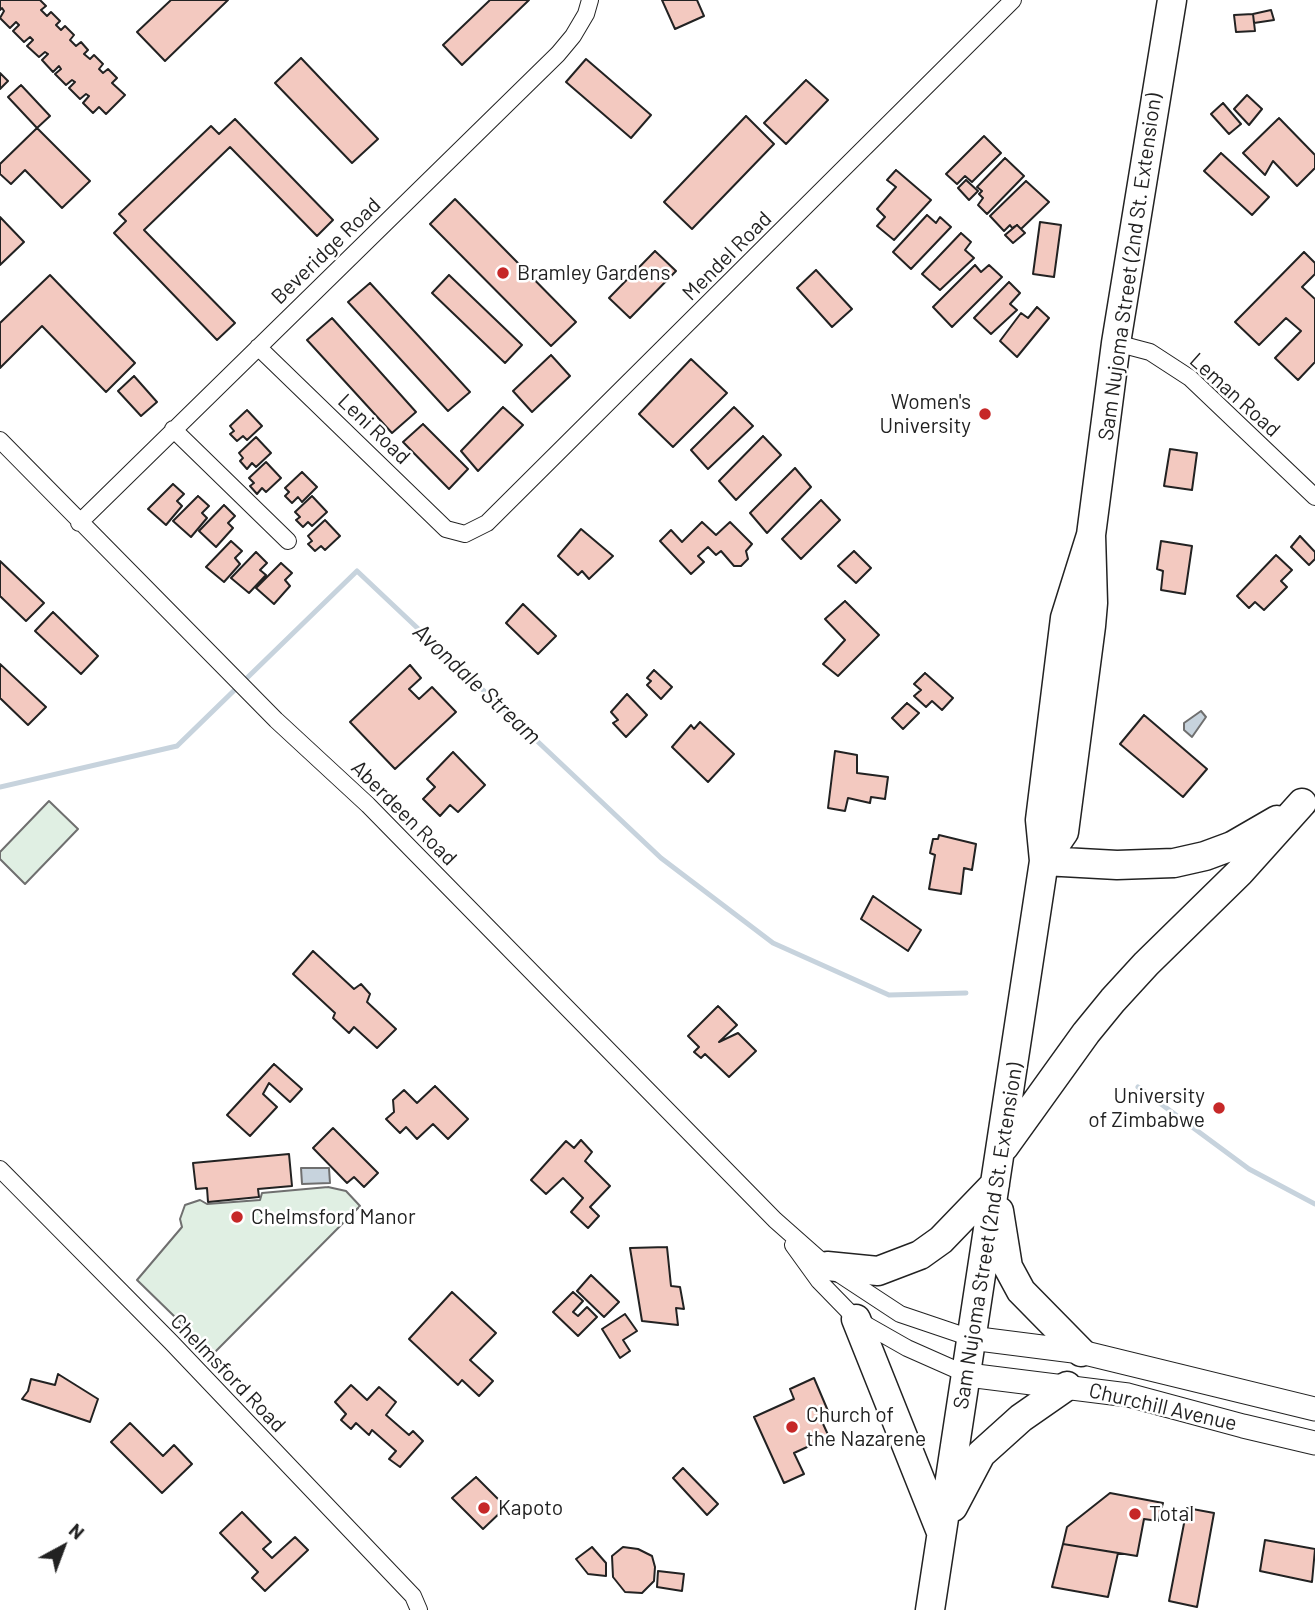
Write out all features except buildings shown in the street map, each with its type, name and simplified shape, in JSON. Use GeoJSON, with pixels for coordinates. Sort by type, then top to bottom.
{"type":"FeatureCollection","features":[{"type":"Feature","properties":{"kind":"highway","name":"Sam Nujoma Street (2nd St. Extension)"},"geometry":{"type":"LineString","coordinates":[[930,1610],[968,1375],[971,1338],[1044,861],[1064,832],[1091,626],[1091,535],[1116,343],[1172,0]]}},
{"type":"Feature","properties":{"kind":"highway"},"geometry":{"type":"LineString","coordinates":[[1001,1150],[1113,1000],[1240,872],[1301,803],[1259,832],[1232,846],[1174,863],[1117,865],[1044,861]]}},
{"type":"Feature","properties":{"kind":"highway"},"geometry":{"type":"LineString","coordinates":[[827,1266],[877,1271],[920,1255],[941,1240],[995,1184]]}},
{"type":"Feature","properties":{"kind":"highway"},"geometry":{"type":"LineString","coordinates":[[995,1184],[1008,1267],[1021,1291],[1082,1352]]}},
{"type":"Feature","properties":{"kind":"highway"},"geometry":{"type":"LineString","coordinates":[[856,1319],[941,1532]]}},
{"type":"Feature","properties":{"kind":"highway"},"geometry":{"type":"LineString","coordinates":[[941,1532],[981,1454],[1021,1418],[1067,1386]]}},
{"type":"Feature","properties":{"kind":"main road","name":"Churchill Avenue"},"geometry":{"type":"LineString","coordinates":[[971,1338],[1082,1352],[1315,1409]]}},
{"type":"Feature","properties":{"kind":"main road","name":"Churchill Avenue"},"geometry":{"type":"LineString","coordinates":[[968,1375],[1128,1395],[1315,1443]]}},
{"type":"Feature","properties":{"kind":"street","name":"Beveridge Road"},"geometry":{"type":"LineString","coordinates":[[79,523],[558,54],[573,36],[586,14],[590,0]]}},
{"type":"Feature","properties":{"kind":"street","name":"Mendel Road"},"geometry":{"type":"LineString","coordinates":[[465,534],[487,523],[1013,0]]}},
{"type":"Feature","properties":{"kind":"street","name":"Leman Road"},"geometry":{"type":"LineString","coordinates":[[1116,343],[1150,352],[1190,377],[1315,497]]}},
{"type":"Feature","properties":{"kind":"street","name":"Leni Road"},"geometry":{"type":"LineString","coordinates":[[258,347],[446,529],[465,534]]}},
{"type":"Feature","properties":{"kind":"street"},"geometry":{"type":"LineString","coordinates":[[173,429],[288,541]]}},
{"type":"Feature","properties":{"kind":"street","name":"Aberdeen Road"},"geometry":{"type":"LineString","coordinates":[[0,440],[276,720],[368,805],[775,1220],[827,1266],[900,1314],[971,1338]]}},
{"type":"Feature","properties":{"kind":"street","name":"Chelmsford Road"},"geometry":{"type":"LineString","coordinates":[[0,1170],[171,1342],[413,1596],[419,1610]]}},
{"type":"Feature","properties":{"kind":"street","name":"Aberdeen Road"},"geometry":{"type":"LineString","coordinates":[[775,1220],[819,1281],[856,1319],[907,1348],[968,1375]]}},
{"type":"Feature","properties":{"kind":"green space"},"geometry":{"type":"Polygon","coordinates":[[[49,801],[78,829],[25,884],[0,859],[0,852],[49,801]]]}},
{"type":"Feature","properties":{"kind":"green space"},"geometry":{"type":"Polygon","coordinates":[[[328,1187],[346,1191],[360,1206],[213,1354],[137,1280],[182,1227],[180,1219],[185,1205],[200,1200],[207,1204],[260,1200],[262,1193],[328,1187]]]}},
{"type":"Feature","properties":{"kind":"shaded area"},"geometry":{"type":"Polygon","coordinates":[[[1201,711],[1206,717],[1192,737],[1184,730],[1184,723],[1201,711]]]}},
{"type":"Feature","properties":{"kind":"shaded area"},"geometry":{"type":"Polygon","coordinates":[[[301,1168],[329,1168],[330,1183],[302,1184],[301,1168]]]}},
{"type":"Feature","properties":{"kind":"waterway","name":"Avondale Stream"},"geometry":{"type":"LineString","coordinates":[[0,787],[177,746],[357,571],[661,858],[773,943],[889,995],[966,993]]}},
{"type":"Feature","properties":{"kind":"waterway","name":"Avondale Stream"},"geometry":{"type":"LineString","coordinates":[[1138,1087],[1249,1169],[1315,1204]]}},
{"type":"Feature","properties":{"kind":"place","name":"Bramley Gardens"},"geometry":{"type":"Point","coordinates":[503,273]}},
{"type":"Feature","properties":{"kind":"place","name":"Women's University"},"geometry":{"type":"Point","coordinates":[985,414]}},
{"type":"Feature","properties":{"kind":"place","name":"University of Zimbabwe"},"geometry":{"type":"Point","coordinates":[1219,1108]}},
{"type":"Feature","properties":{"kind":"place","name":"Chelmsford Manor"},"geometry":{"type":"Point","coordinates":[237,1217]}},
{"type":"Feature","properties":{"kind":"place","name":"Church of the Nazarene"},"geometry":{"type":"Point","coordinates":[792,1427]}},
{"type":"Feature","properties":{"kind":"place","name":"Kapoto"},"geometry":{"type":"Point","coordinates":[484,1508]}},
{"type":"Feature","properties":{"kind":"place","name":"Total"},"geometry":{"type":"Point","coordinates":[1135,1514]}}]}
